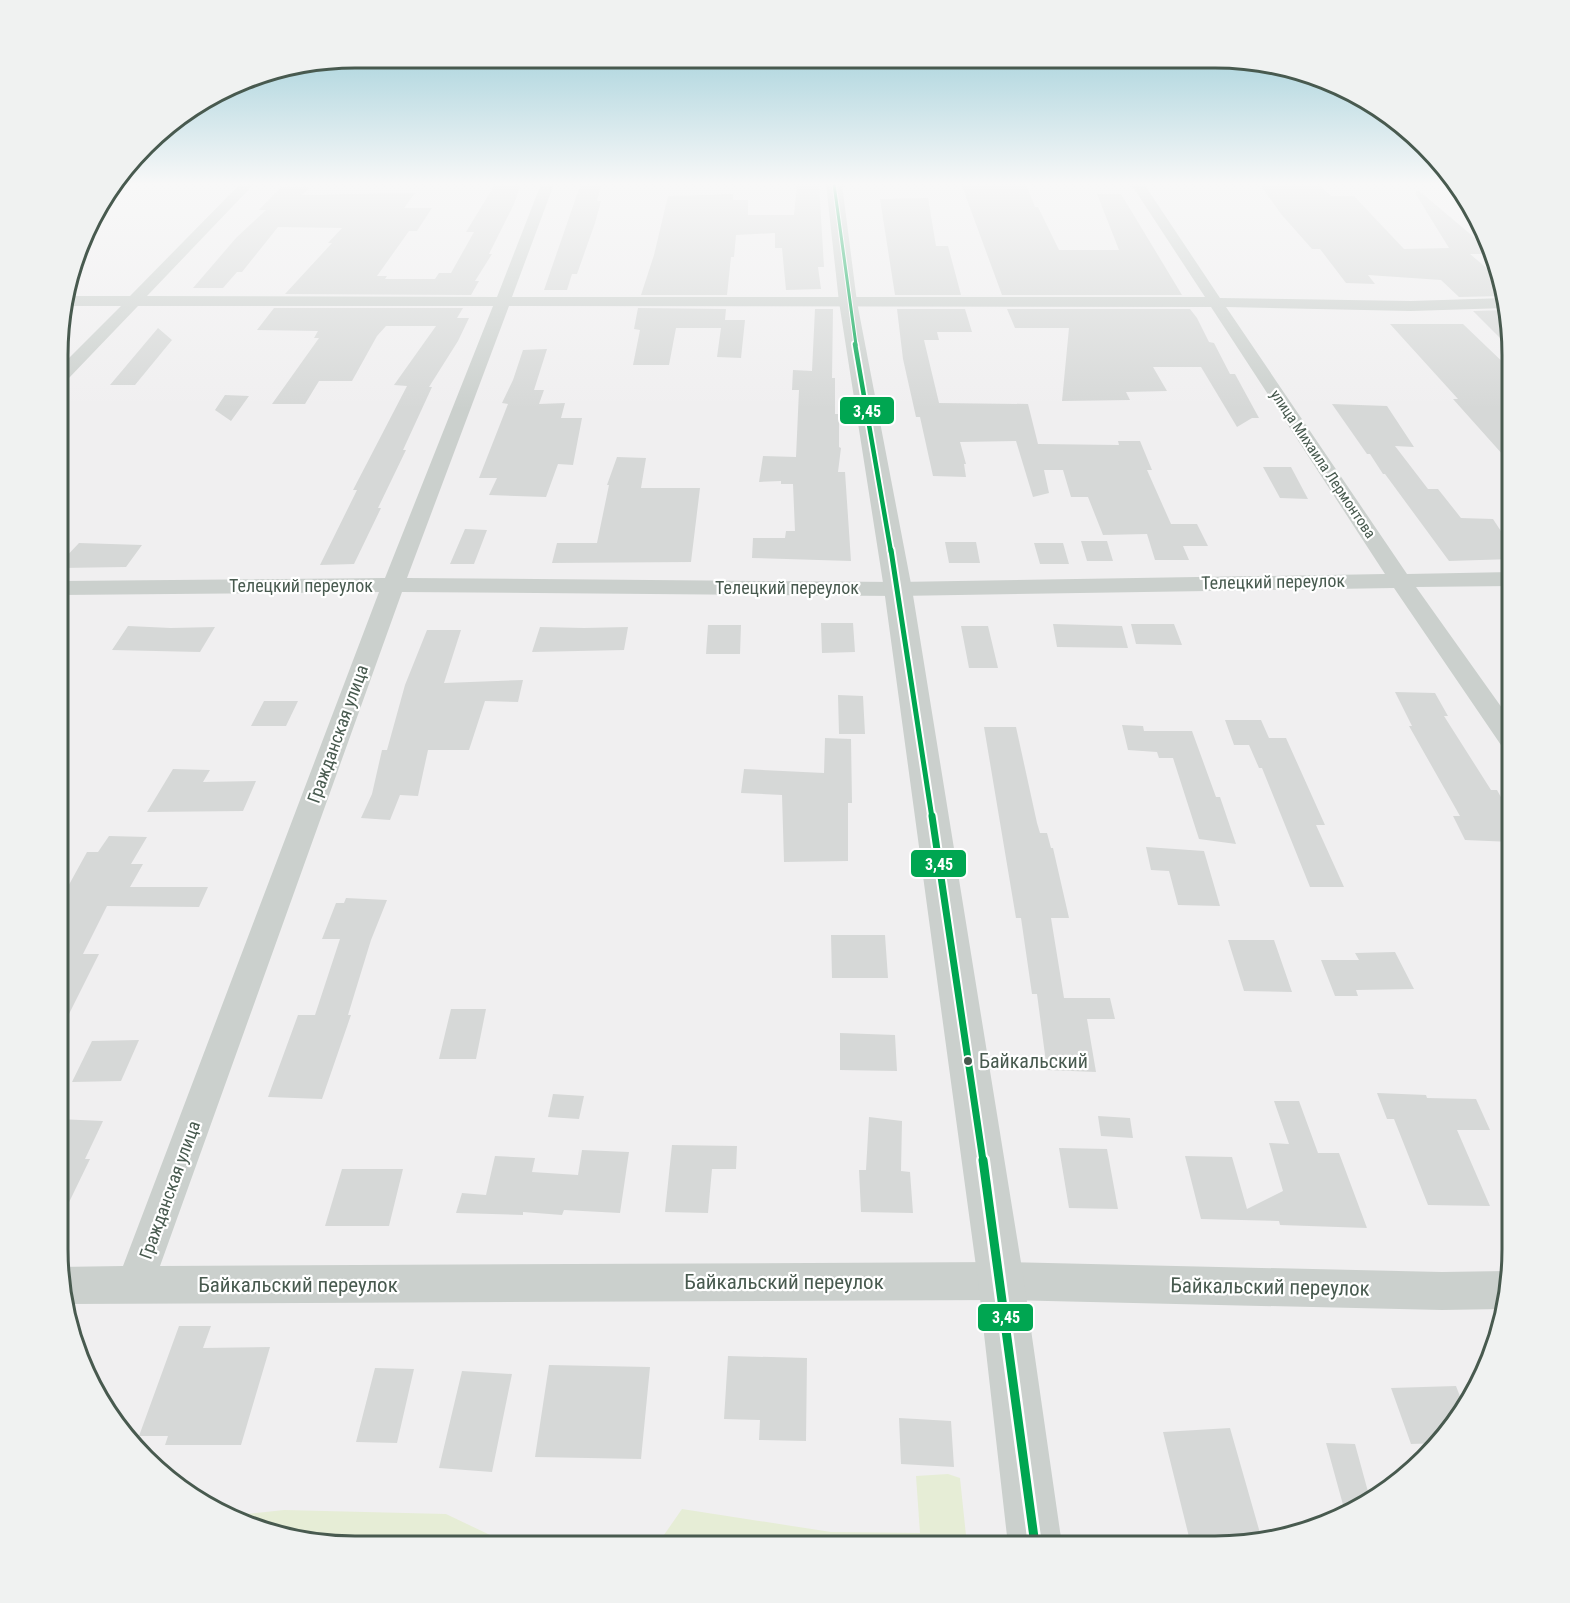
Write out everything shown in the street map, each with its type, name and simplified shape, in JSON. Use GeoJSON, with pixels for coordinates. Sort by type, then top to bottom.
{"type":"FeatureCollection","features":[{"type":"Feature","properties":{"kind":"street"},"geometry":{"type":"LineString","coordinates":[[68,369],[175,259]]}},
{"type":"Feature","properties":{"kind":"street","name":"Гражданская улица"},"geometry":{"type":"LineString","coordinates":[[134,1286],[393,585],[520,259]]}},
{"type":"Feature","properties":{"kind":"street"},"geometry":{"type":"LineString","coordinates":[[843,259],[848,302],[898,589],[1002,1281],[1034,1536]]}},
{"type":"Feature","properties":{"kind":"street","name":"улица Михаила Лермонтова"},"geometry":{"type":"LineString","coordinates":[[1186,259],[1400,580],[1502,727]]}},
{"type":"Feature","properties":{"kind":"street"},"geometry":{"type":"LineString","coordinates":[[73,301],[1215,302],[1412,306],[1498,303]]}},
{"type":"Feature","properties":{"kind":"street","name":"Телецкий переулок"},"geometry":{"type":"LineString","coordinates":[[68,588],[393,585],[898,589],[1502,579]]}},
{"type":"Feature","properties":{"kind":"street","name":"Байкальский переулок"},"geometry":{"type":"LineString","coordinates":[[70,1285],[1002,1281],[1442,1291],[1499,1290]]}},
{"type":"Feature","properties":{"kind":"green space"},"geometry":{"type":"Polygon","coordinates":[[[948,1474],[960,1478],[966,1536],[663,1536],[682,1509],[831,1532],[920,1533],[916,1476],[948,1474]]]}},
{"type":"Feature","properties":{"kind":"green space"},"geometry":{"type":"Polygon","coordinates":[[[284,1510],[446,1514],[492,1536],[336,1535],[280,1526],[245,1514],[284,1510]]]}},
{"type":"Feature","properties":{"kind":"building"},"geometry":{"type":"Polygon","coordinates":[[[218,259],[253,259],[242,272],[237,272],[223,288],[193,288],[218,259]]]}},
{"type":"Feature","properties":{"kind":"building"},"geometry":{"type":"Polygon","coordinates":[[[317,259],[389,259],[377,276],[387,276],[385,279],[435,279],[439,273],[451,273],[459,259],[489,259],[475,281],[479,281],[471,295],[285,294],[317,259]]]}},
{"type":"Feature","properties":{"kind":"building"},"geometry":{"type":"Polygon","coordinates":[[[555,259],[582,259],[577,274],[572,274],[567,290],[544,290],[555,259]]]}},
{"type":"Feature","properties":{"kind":"building"},"geometry":{"type":"Polygon","coordinates":[[[653,259],[731,259],[727,295],[641,295],[653,259]]]}},
{"type":"Feature","properties":{"kind":"building"},"geometry":{"type":"Polygon","coordinates":[[[783,259],[824,259],[824,267],[818,267],[821,289],[786,290],[783,259]]]}},
{"type":"Feature","properties":{"kind":"building"},"geometry":{"type":"Polygon","coordinates":[[[889,259],[951,259],[961,295],[895,295],[889,259]]]}},
{"type":"Feature","properties":{"kind":"building"},"geometry":{"type":"Polygon","coordinates":[[[989,259],[1160,259],[1182,295],[1002,295],[989,259]]]}},
{"type":"Feature","properties":{"kind":"building"},"geometry":{"type":"Polygon","coordinates":[[[1327,259],[1476,259],[1490,271],[1496,296],[1459,297],[1441,280],[1368,275],[1375,284],[1346,283],[1327,259]]]}},
{"type":"Feature","properties":{"kind":"building"},"geometry":{"type":"Polygon","coordinates":[[[274,308],[463,308],[457,318],[469,318],[458,341],[429,387],[432,387],[403,450],[406,450],[354,564],[320,565],[357,490],[353,490],[407,386],[394,385],[436,326],[386,326],[377,336],[352,381],[319,381],[305,404],[272,404],[319,338],[314,338],[318,331],[257,330],[274,308]]]}},
{"type":"Feature","properties":{"kind":"building"},"geometry":{"type":"Polygon","coordinates":[[[638,308],[726,309],[725,320],[745,320],[741,358],[717,357],[721,328],[676,328],[669,365],[633,365],[640,330],[634,329],[638,308]]]}},
{"type":"Feature","properties":{"kind":"building"},"geometry":{"type":"Polygon","coordinates":[[[815,309],[833,309],[832,378],[835,378],[835,414],[839,414],[839,447],[841,448],[838,472],[845,472],[851,561],[752,558],[753,538],[785,538],[786,531],[795,531],[793,484],[781,484],[781,481],[759,482],[763,456],[796,457],[799,390],[792,390],[793,370],[812,371],[815,309]]]}},
{"type":"Feature","properties":{"kind":"building"},"geometry":{"type":"Polygon","coordinates":[[[897,309],[965,309],[972,332],[937,332],[939,340],[924,340],[939,403],[1028,404],[1038,444],[1119,445],[1118,441],[1140,441],[1152,470],[1147,470],[1171,524],[1197,524],[1208,546],[1183,546],[1189,560],[1155,560],[1147,534],[1103,535],[1088,497],[1071,497],[1063,470],[1044,470],[1049,493],[1033,497],[1016,441],[960,442],[966,464],[964,464],[966,477],[933,476],[920,417],[916,417],[903,359],[897,309]]]}},
{"type":"Feature","properties":{"kind":"building"},"geometry":{"type":"Polygon","coordinates":[[[1007,309],[1190,309],[1209,342],[1214,343],[1230,374],[1235,374],[1259,418],[1252,418],[1237,427],[1201,367],[1153,367],[1167,391],[1126,392],[1130,400],[1062,401],[1069,328],[1015,328],[1007,309]]]}},
{"type":"Feature","properties":{"kind":"building"},"geometry":{"type":"Polygon","coordinates":[[[1499,310],[1502,340],[1473,311],[1499,310]]]}},
{"type":"Feature","properties":{"kind":"building"},"geometry":{"type":"Polygon","coordinates":[[[1390,324],[1463,324],[1502,361],[1502,454],[1453,399],[1458,399],[1390,324]]]}},
{"type":"Feature","properties":{"kind":"building"},"geometry":{"type":"Polygon","coordinates":[[[158,328],[172,340],[135,385],[110,385],[158,328]]]}},
{"type":"Feature","properties":{"kind":"building"},"geometry":{"type":"Polygon","coordinates":[[[547,349],[534,390],[544,390],[539,404],[565,403],[561,418],[582,418],[573,465],[558,464],[546,497],[489,495],[497,478],[479,478],[508,404],[502,403],[523,350],[547,349]]]}},
{"type":"Feature","properties":{"kind":"building"},"geometry":{"type":"Polygon","coordinates":[[[225,395],[249,396],[231,421],[215,410],[225,395]]]}},
{"type":"Feature","properties":{"kind":"building"},"geometry":{"type":"Polygon","coordinates":[[[1332,404],[1387,406],[1414,447],[1395,446],[1428,489],[1438,489],[1461,518],[1493,519],[1502,533],[1502,559],[1449,561],[1370,454],[1367,454],[1332,404]]]}},
{"type":"Feature","properties":{"kind":"building"},"geometry":{"type":"Polygon","coordinates":[[[617,457],[646,458],[641,488],[700,488],[691,562],[552,563],[557,543],[597,543],[609,485],[607,485],[617,457]]]}},
{"type":"Feature","properties":{"kind":"building"},"geometry":{"type":"Polygon","coordinates":[[[1263,467],[1291,467],[1308,499],[1280,498],[1263,467]]]}},
{"type":"Feature","properties":{"kind":"building"},"geometry":{"type":"Polygon","coordinates":[[[465,529],[487,530],[474,564],[450,564],[465,529]]]}},
{"type":"Feature","properties":{"kind":"building"},"geometry":{"type":"Polygon","coordinates":[[[1081,541],[1107,541],[1113,561],[1087,561],[1081,541]]]}},
{"type":"Feature","properties":{"kind":"building"},"geometry":{"type":"Polygon","coordinates":[[[945,542],[976,542],[980,563],[949,563],[945,542]]]}},
{"type":"Feature","properties":{"kind":"building"},"geometry":{"type":"Polygon","coordinates":[[[79,543],[142,545],[126,567],[68,568],[68,555],[79,543]]]}},
{"type":"Feature","properties":{"kind":"building"},"geometry":{"type":"Polygon","coordinates":[[[1034,543],[1063,543],[1069,564],[1040,564],[1034,543]]]}},
{"type":"Feature","properties":{"kind":"building"},"geometry":{"type":"Polygon","coordinates":[[[821,623],[853,623],[855,652],[822,653],[821,623]]]}},
{"type":"Feature","properties":{"kind":"building"},"geometry":{"type":"Polygon","coordinates":[[[1053,624],[1122,626],[1128,648],[1057,647],[1053,624]]]}},
{"type":"Feature","properties":{"kind":"building"},"geometry":{"type":"Polygon","coordinates":[[[1131,624],[1174,624],[1182,645],[1136,644],[1131,624]]]}},
{"type":"Feature","properties":{"kind":"building"},"geometry":{"type":"Polygon","coordinates":[[[708,625],[741,625],[740,654],[706,654],[708,625]]]}},
{"type":"Feature","properties":{"kind":"building"},"geometry":{"type":"Polygon","coordinates":[[[128,626],[215,627],[200,652],[112,650],[128,626]]]}},
{"type":"Feature","properties":{"kind":"building"},"geometry":{"type":"Polygon","coordinates":[[[961,626],[988,626],[998,668],[969,668],[961,626]]]}},
{"type":"Feature","properties":{"kind":"building"},"geometry":{"type":"Polygon","coordinates":[[[540,627],[628,627],[624,650],[532,652],[540,627]]]}},
{"type":"Feature","properties":{"kind":"building"},"geometry":{"type":"Polygon","coordinates":[[[427,630],[461,630],[444,683],[523,680],[518,702],[485,701],[469,750],[428,750],[418,796],[400,795],[390,820],[361,818],[372,794],[382,750],[387,750],[405,685],[427,630]]]}},
{"type":"Feature","properties":{"kind":"building"},"geometry":{"type":"Polygon","coordinates":[[[1395,692],[1435,693],[1448,716],[1444,716],[1491,790],[1497,790],[1502,799],[1502,842],[1465,840],[1453,816],[1460,816],[1409,726],[1412,726],[1395,692]]]}},
{"type":"Feature","properties":{"kind":"building"},"geometry":{"type":"Polygon","coordinates":[[[838,695],[863,696],[865,734],[839,734],[838,695]]]}},
{"type":"Feature","properties":{"kind":"building"},"geometry":{"type":"Polygon","coordinates":[[[264,701],[298,701],[286,726],[251,726],[264,701]]]}},
{"type":"Feature","properties":{"kind":"building"},"geometry":{"type":"Polygon","coordinates":[[[1225,720],[1261,720],[1269,738],[1286,738],[1325,825],[1316,825],[1344,887],[1310,887],[1262,768],[1259,768],[1249,745],[1234,745],[1225,720]]]}},
{"type":"Feature","properties":{"kind":"building"},"geometry":{"type":"Polygon","coordinates":[[[1122,725],[1143,726],[1144,731],[1192,731],[1216,797],[1220,797],[1236,844],[1199,839],[1173,758],[1159,758],[1157,752],[1128,750],[1122,725]]]}},
{"type":"Feature","properties":{"kind":"building"},"geometry":{"type":"Polygon","coordinates":[[[984,727],[1016,727],[1040,833],[1047,833],[1051,848],[1053,848],[1069,918],[1051,918],[1064,998],[1110,998],[1115,1019],[1087,1019],[1096,1072],[1047,1070],[1037,994],[1032,994],[1021,918],[1016,918],[984,727]]]}},
{"type":"Feature","properties":{"kind":"building"},"geometry":{"type":"Polygon","coordinates":[[[825,738],[851,739],[852,803],[848,803],[848,861],[784,862],[782,795],[741,793],[744,769],[824,773],[825,738]]]}},
{"type":"Feature","properties":{"kind":"building"},"geometry":{"type":"Polygon","coordinates":[[[173,769],[210,770],[203,782],[256,781],[243,811],[147,812],[173,769]]]}},
{"type":"Feature","properties":{"kind":"building"},"geometry":{"type":"Polygon","coordinates":[[[109,836],[147,837],[131,864],[143,864],[130,887],[208,887],[199,907],[107,906],[83,954],[99,954],[68,1016],[68,886],[87,852],[98,852],[109,836]]]}},
{"type":"Feature","properties":{"kind":"building"},"geometry":{"type":"Polygon","coordinates":[[[1146,847],[1204,851],[1220,906],[1178,905],[1169,871],[1151,870],[1146,847]]]}},
{"type":"Feature","properties":{"kind":"building"},"geometry":{"type":"Polygon","coordinates":[[[346,898],[387,900],[371,940],[348,1015],[351,1015],[322,1099],[268,1097],[298,1015],[315,1015],[340,939],[322,939],[336,903],[344,903],[346,898]]]}},
{"type":"Feature","properties":{"kind":"building"},"geometry":{"type":"Polygon","coordinates":[[[831,935],[885,935],[888,978],[832,978],[831,935]]]}},
{"type":"Feature","properties":{"kind":"building"},"geometry":{"type":"Polygon","coordinates":[[[1228,940],[1274,940],[1292,992],[1244,991],[1228,940]]]}},
{"type":"Feature","properties":{"kind":"building"},"geometry":{"type":"Polygon","coordinates":[[[1395,952],[1414,989],[1356,990],[1358,996],[1335,996],[1321,960],[1359,960],[1355,953],[1395,952]]]}},
{"type":"Feature","properties":{"kind":"building"},"geometry":{"type":"Polygon","coordinates":[[[451,1009],[486,1009],[476,1059],[439,1059],[451,1009]]]}},
{"type":"Feature","properties":{"kind":"building"},"geometry":{"type":"Polygon","coordinates":[[[840,1033],[895,1035],[897,1071],[840,1070],[840,1033]]]}},
{"type":"Feature","properties":{"kind":"building"},"geometry":{"type":"Polygon","coordinates":[[[139,1040],[121,1081],[72,1082],[92,1041],[139,1040]]]}},
{"type":"Feature","properties":{"kind":"building"},"geometry":{"type":"Polygon","coordinates":[[[1377,1093],[1426,1095],[1427,1098],[1476,1099],[1490,1130],[1457,1130],[1490,1206],[1428,1205],[1394,1119],[1387,1119],[1377,1093]]]}},
{"type":"Feature","properties":{"kind":"building"},"geometry":{"type":"Polygon","coordinates":[[[553,1094],[584,1096],[579,1119],[548,1117],[553,1094]]]}},
{"type":"Feature","properties":{"kind":"building"},"geometry":{"type":"Polygon","coordinates":[[[1274,1101],[1299,1101],[1318,1153],[1339,1153],[1367,1228],[1280,1225],[1279,1221],[1201,1219],[1185,1156],[1232,1157],[1247,1209],[1283,1191],[1269,1143],[1289,1144],[1274,1101]]]}},
{"type":"Feature","properties":{"kind":"building"},"geometry":{"type":"Polygon","coordinates":[[[1098,1116],[1130,1118],[1133,1138],[1101,1136],[1098,1116]]]}},
{"type":"Feature","properties":{"kind":"building"},"geometry":{"type":"Polygon","coordinates":[[[869,1117],[902,1121],[901,1171],[910,1172],[913,1213],[861,1212],[859,1170],[866,1170],[869,1117]]]}},
{"type":"Feature","properties":{"kind":"building"},"geometry":{"type":"Polygon","coordinates":[[[68,1119],[103,1121],[85,1159],[90,1159],[68,1204],[68,1119]]]}},
{"type":"Feature","properties":{"kind":"building"},"geometry":{"type":"Polygon","coordinates":[[[672,1145],[737,1146],[736,1169],[712,1169],[708,1213],[665,1212],[672,1145]]]}},
{"type":"Feature","properties":{"kind":"building"},"geometry":{"type":"Polygon","coordinates":[[[1059,1148],[1107,1149],[1118,1209],[1069,1208],[1059,1148]]]}},
{"type":"Feature","properties":{"kind":"building"},"geometry":{"type":"Polygon","coordinates":[[[582,1150],[629,1152],[620,1213],[564,1210],[562,1215],[523,1212],[523,1215],[456,1213],[462,1193],[486,1195],[495,1156],[535,1158],[532,1172],[578,1175],[582,1150]]]}},
{"type":"Feature","properties":{"kind":"building"},"geometry":{"type":"Polygon","coordinates":[[[342,1169],[403,1169],[389,1226],[325,1226],[342,1169]]]}},
{"type":"Feature","properties":{"kind":"building"},"geometry":{"type":"Polygon","coordinates":[[[179,1326],[211,1326],[203,1348],[270,1347],[241,1445],[165,1445],[168,1436],[139,1436],[179,1326]]]}},
{"type":"Feature","properties":{"kind":"building"},"geometry":{"type":"Polygon","coordinates":[[[728,1356],[807,1358],[806,1441],[759,1440],[760,1420],[724,1419],[728,1356]]]}},
{"type":"Feature","properties":{"kind":"building"},"geometry":{"type":"Polygon","coordinates":[[[549,1365],[650,1367],[641,1459],[535,1457],[549,1365]]]}},
{"type":"Feature","properties":{"kind":"building"},"geometry":{"type":"Polygon","coordinates":[[[375,1368],[414,1369],[397,1443],[356,1442],[375,1368]]]}},
{"type":"Feature","properties":{"kind":"building"},"geometry":{"type":"Polygon","coordinates":[[[462,1371],[512,1374],[492,1472],[439,1468],[462,1371]]]}},
{"type":"Feature","properties":{"kind":"building"},"geometry":{"type":"Polygon","coordinates":[[[1456,1386],[1460,1398],[1426,1444],[1411,1444],[1391,1388],[1456,1386]]]}},
{"type":"Feature","properties":{"kind":"building"},"geometry":{"type":"Polygon","coordinates":[[[899,1418],[951,1421],[954,1467],[901,1464],[899,1418]]]}},
{"type":"Feature","properties":{"kind":"building"},"geometry":{"type":"Polygon","coordinates":[[[1230,1428],[1260,1532],[1189,1536],[1163,1432],[1230,1428]]]}},
{"type":"Feature","properties":{"kind":"building"},"geometry":{"type":"Polygon","coordinates":[[[1326,1443],[1355,1444],[1368,1491],[1343,1505],[1326,1443]]]}},
{"type":"Feature","properties":{"kind":"transit line","name":"3,45"},"geometry":{"type":"LineString","coordinates":[[843,259],[848,302],[898,589],[1001,1281],[1034,1536]]}},
{"type":"Feature","properties":{"kind":"place","name":"Байкальский"},"geometry":{"type":"Point","coordinates":[968,1061]}}]}
